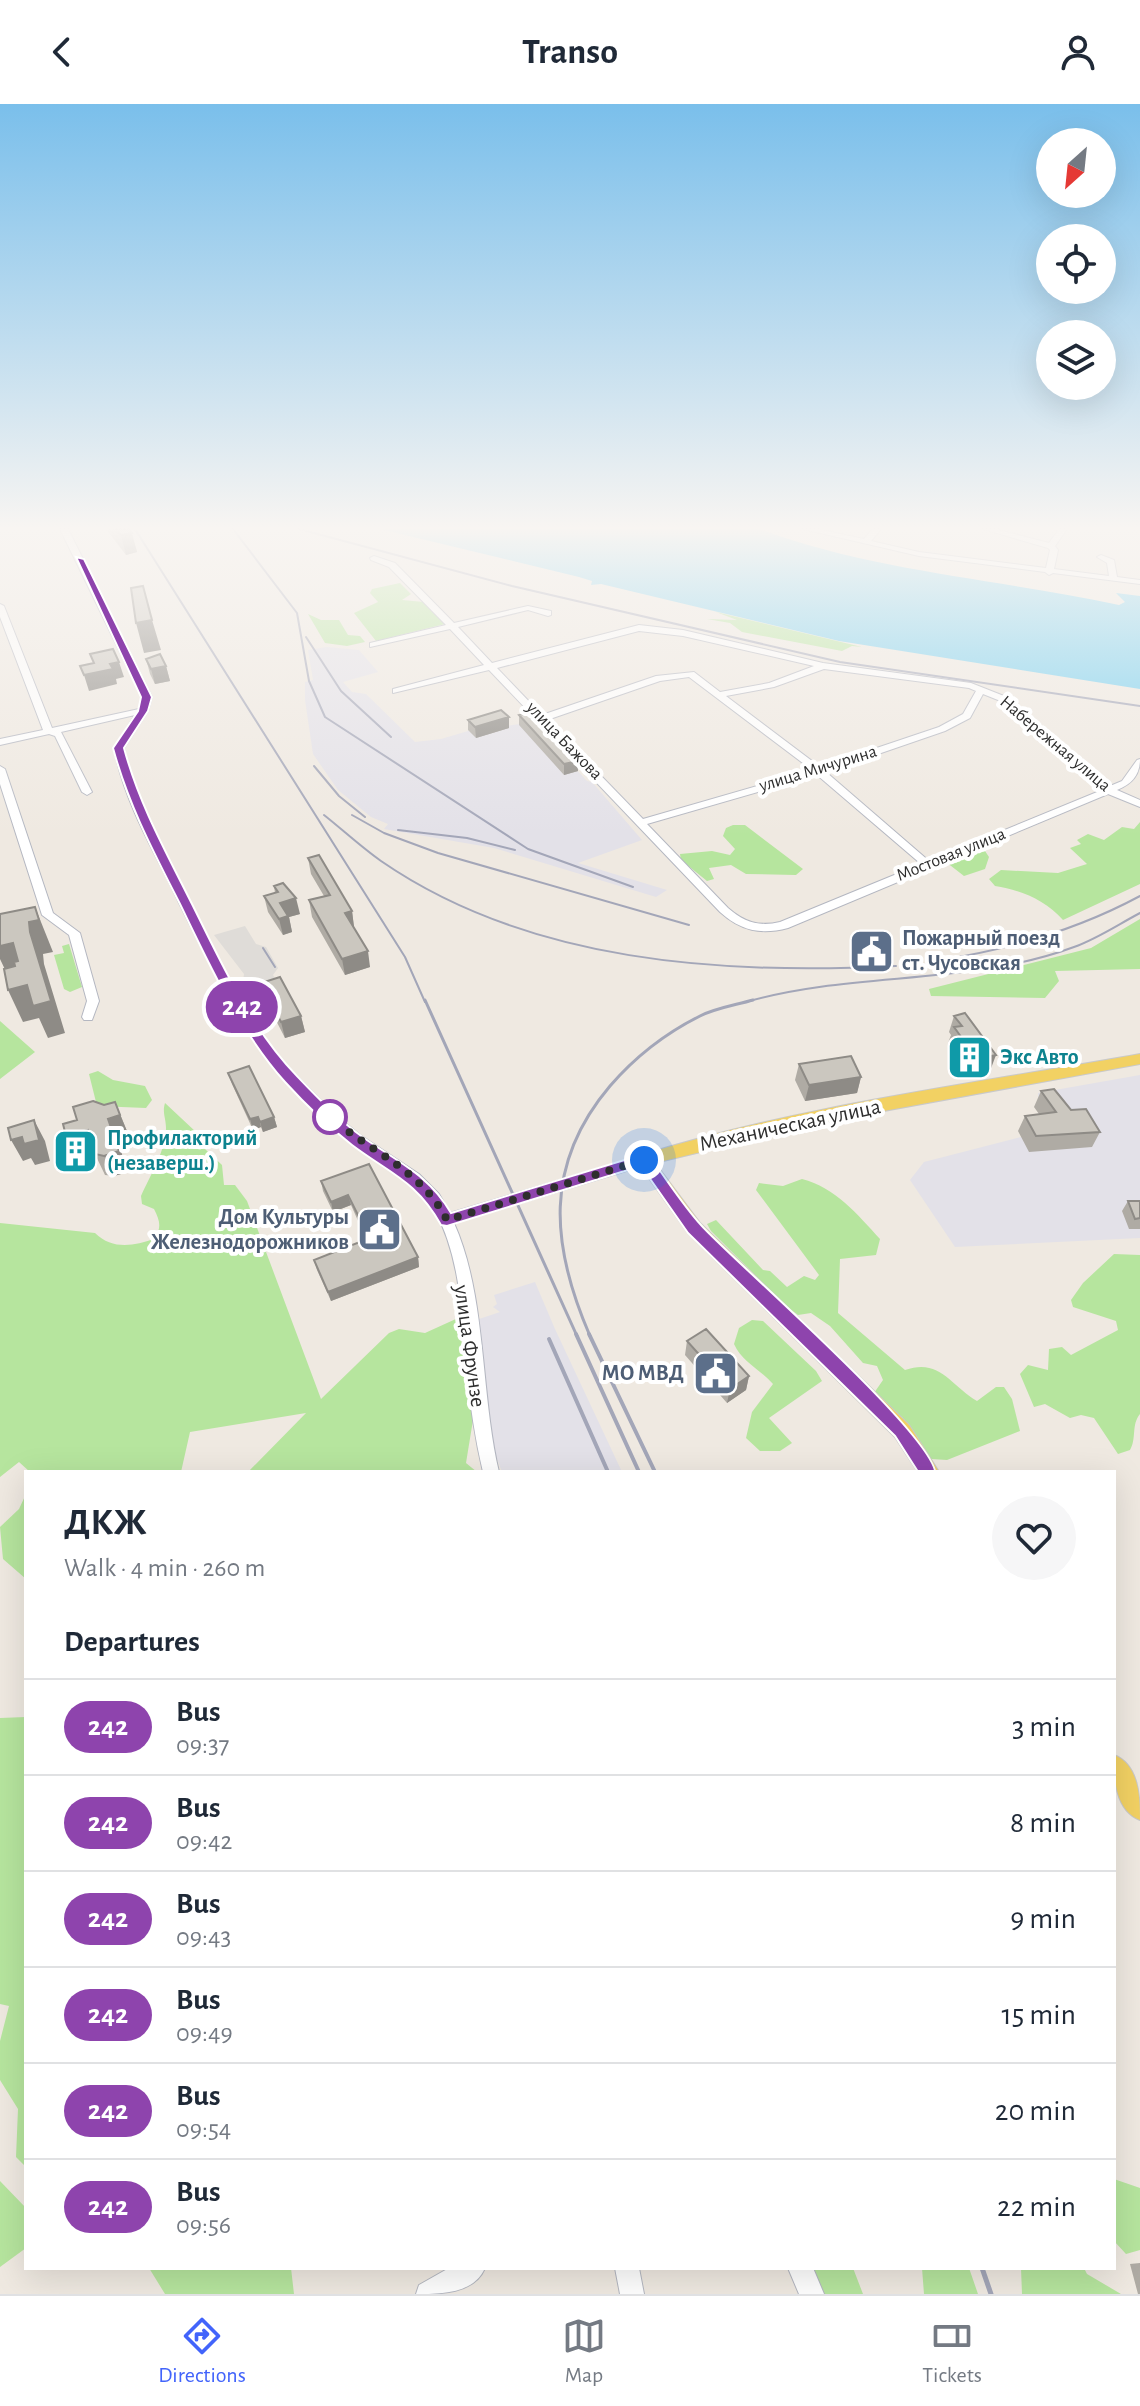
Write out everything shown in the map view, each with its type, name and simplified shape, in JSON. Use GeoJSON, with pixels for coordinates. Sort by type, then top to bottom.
{"type":"FeatureCollection","features":[{"type":"Feature","properties":{"kind":"main road","name":"Механическая улица"},"geometry":{"type":"LineString","coordinates":[[644,1160],[722,1137],[857,1109],[1140,1059]]}},
{"type":"Feature","properties":{"kind":"main road"},"geometry":{"type":"LineString","coordinates":[[644,1160],[694,1228],[902,1431],[928,1470]]}},
{"type":"Feature","properties":{"kind":"main road"},"geometry":{"type":"LineString","coordinates":[[1116,1769],[1140,1809]]}},
{"type":"Feature","properties":{"kind":"street"},"geometry":{"type":"LineString","coordinates":[[10,631],[48,731]]}},
{"type":"Feature","properties":{"kind":"street"},"geometry":{"type":"LineString","coordinates":[[115,631],[147,700],[143,711],[120,742],[124,774],[218,969],[267,1049],[290,1078],[356,1140],[418,1181],[434,1197],[447,1220]]}},
{"type":"Feature","properties":{"kind":"street"},"geometry":{"type":"LineString","coordinates":[[373,645],[434,631]]}},
{"type":"Feature","properties":{"kind":"street","name":"улица Бажова"},"geometry":{"type":"LineString","coordinates":[[457,631],[724,910],[752,928]]}},
{"type":"Feature","properties":{"kind":"street","name":"Набережная улица"},"geometry":{"type":"LineString","coordinates":[[492,667],[627,631]]}},
{"type":"Feature","properties":{"kind":"street","name":"Набережная улица"},"geometry":{"type":"LineString","coordinates":[[667,631],[823,666],[971,686],[1006,700],[1108,790],[1140,804]]}},
{"type":"Feature","properties":{"kind":"street"},"geometry":{"type":"LineString","coordinates":[[719,695],[771,685],[823,666]]}},
{"type":"Feature","properties":{"kind":"street"},"geometry":{"type":"LineString","coordinates":[[396,691],[492,667]]}},
{"type":"Feature","properties":{"kind":"street"},"geometry":{"type":"LineString","coordinates":[[542,718],[659,678],[691,674],[819,771],[928,865]]}},
{"type":"Feature","properties":{"kind":"street","name":"улица Мичурина"},"geometry":{"type":"LineString","coordinates":[[640,823],[819,771],[942,729],[967,716],[980,692]]}},
{"type":"Feature","properties":{"kind":"street"},"geometry":{"type":"LineString","coordinates":[[0,742],[143,711]]}},
{"type":"Feature","properties":{"kind":"street"},"geometry":{"type":"LineString","coordinates":[[48,731],[59,734],[87,792]]}},
{"type":"Feature","properties":{"kind":"street","name":"Мостовая улица"},"geometry":{"type":"LineString","coordinates":[[752,928],[784,925],[1126,783],[1140,762]]}},
{"type":"Feature","properties":{"kind":"street"},"geometry":{"type":"LineString","coordinates":[[0,769],[31,872],[50,919]]}},
{"type":"Feature","properties":{"kind":"street"},"geometry":{"type":"LineString","coordinates":[[37,922],[50,919],[69,926],[74,933],[93,1001],[88,1017]]}},
{"type":"Feature","properties":{"kind":"street","name":"Механическая улица"},"geometry":{"type":"LineString","coordinates":[[447,1220],[644,1160]]}},
{"type":"Feature","properties":{"kind":"street","name":"улица Фрунзе"},"geometry":{"type":"LineString","coordinates":[[447,1220],[464,1293],[481,1428],[491,1470]]}},
{"type":"Feature","properties":{"kind":"street"},"geometry":{"type":"LineString","coordinates":[[428,2294],[470,2270]]}},
{"type":"Feature","properties":{"kind":"street"},"geometry":{"type":"LineString","coordinates":[[627,2270],[632,2294]]}},
{"type":"Feature","properties":{"kind":"street"},"geometry":{"type":"LineString","coordinates":[[801,2270],[812,2294]]}},
{"type":"Feature","properties":{"kind":"shaded area"},"geometry":{"type":"Polygon","coordinates":[[[327,647],[359,650],[378,672],[343,682],[352,692],[366,694],[415,742],[441,739],[502,721],[507,726],[532,722],[587,781],[592,782],[642,840],[578,863],[667,890],[656,897],[494,848],[384,829],[388,824],[371,817],[338,790],[313,754],[305,700],[305,682],[313,680],[308,650],[327,647]]]}},
{"type":"Feature","properties":{"kind":"shaded area"},"geometry":{"type":"Polygon","coordinates":[[[245,926],[256,944],[266,947],[278,968],[273,975],[283,991],[251,1001],[242,987],[244,974],[214,935],[245,926]]]}},
{"type":"Feature","properties":{"kind":"shaded area"},"geometry":{"type":"Polygon","coordinates":[[[1140,1075],[1140,1238],[955,1247],[910,1180],[924,1162],[1040,1132],[1038,1093],[1140,1075]]]}},
{"type":"Feature","properties":{"kind":"shaded area"},"geometry":{"type":"Polygon","coordinates":[[[535,1282],[621,1470],[501,1470],[490,1440],[476,1320],[500,1312],[493,1307],[497,1304],[494,1295],[535,1282]]]}},
{"type":"Feature","properties":{"kind":"green space"},"geometry":{"type":"Polygon","coordinates":[[[318,631],[346,631],[348,635],[360,636],[365,642],[347,646],[325,643],[318,631]]]}},
{"type":"Feature","properties":{"kind":"green space"},"geometry":{"type":"Polygon","coordinates":[[[368,631],[416,631],[376,641],[368,631]]]}},
{"type":"Feature","properties":{"kind":"green space"},"geometry":{"type":"Polygon","coordinates":[[[796,631],[862,647],[852,646],[842,651],[742,632],[796,631]]]}},
{"type":"Feature","properties":{"kind":"green space"},"geometry":{"type":"Polygon","coordinates":[[[1140,822],[1140,884],[1063,920],[1040,902],[1023,893],[995,886],[989,879],[1001,870],[1058,873],[1087,864],[1070,848],[1081,844],[1077,840],[1088,834],[1104,840],[1122,827],[1134,829],[1140,822]]]}},
{"type":"Feature","properties":{"kind":"green space"},"geometry":{"type":"Polygon","coordinates":[[[745,825],[803,869],[796,875],[746,874],[731,865],[709,868],[714,879],[707,881],[681,860],[680,854],[712,851],[730,855],[735,849],[723,836],[726,828],[745,825]]]}},
{"type":"Feature","properties":{"kind":"green space"},"geometry":{"type":"Polygon","coordinates":[[[971,850],[985,851],[989,857],[985,869],[964,876],[946,862],[971,850]]]}},
{"type":"Feature","properties":{"kind":"green space"},"geometry":{"type":"Polygon","coordinates":[[[1140,919],[1140,969],[1055,971],[1059,981],[1045,998],[931,996],[929,989],[1091,948],[1140,919]]]}},
{"type":"Feature","properties":{"kind":"green space"},"geometry":{"type":"Polygon","coordinates":[[[69,944],[82,987],[70,992],[64,989],[54,955],[64,953],[62,946],[69,944]]]}},
{"type":"Feature","properties":{"kind":"green space"},"geometry":{"type":"Polygon","coordinates":[[[0,1021],[35,1052],[0,1079],[0,1021]]]}},
{"type":"Feature","properties":{"kind":"green space"},"geometry":{"type":"Polygon","coordinates":[[[98,1071],[113,1080],[145,1086],[152,1100],[146,1108],[97,1106],[89,1074],[98,1071]]]}},
{"type":"Feature","properties":{"kind":"green space"},"geometry":{"type":"Polygon","coordinates":[[[165,1103],[196,1132],[205,1149],[222,1165],[224,1185],[235,1185],[247,1201],[321,1399],[389,1333],[399,1329],[425,1333],[458,1318],[473,1420],[466,1463],[475,1470],[250,1470],[306,1413],[190,1432],[181,1470],[28,1470],[19,1462],[0,1477],[0,1223],[95,1233],[109,1242],[123,1245],[154,1239],[159,1228],[158,1217],[154,1209],[142,1204],[141,1196],[163,1145],[166,1128],[165,1103]]]}},
{"type":"Feature","properties":{"kind":"green space"},"geometry":{"type":"Polygon","coordinates":[[[802,1179],[835,1195],[880,1239],[876,1255],[840,1259],[838,1313],[905,1370],[917,1367],[936,1370],[977,1401],[996,1387],[1004,1387],[1012,1399],[1020,1431],[947,1460],[931,1459],[902,1417],[884,1410],[874,1393],[883,1380],[877,1366],[863,1363],[830,1326],[811,1313],[798,1315],[786,1306],[707,1224],[716,1220],[763,1270],[770,1271],[787,1287],[804,1276],[815,1280],[819,1275],[756,1190],[759,1183],[783,1186],[802,1179]]]}},
{"type":"Feature","properties":{"kind":"green space"},"geometry":{"type":"Polygon","coordinates":[[[1114,1254],[1140,1255],[1140,1414],[1130,1450],[1118,1454],[1094,1418],[1081,1415],[1070,1418],[1045,1404],[1034,1407],[1020,1374],[1028,1365],[1048,1370],[1049,1349],[1062,1347],[1071,1355],[1118,1330],[1116,1321],[1073,1307],[1071,1300],[1083,1283],[1114,1254]]]}},
{"type":"Feature","properties":{"kind":"green space"},"geometry":{"type":"Polygon","coordinates":[[[752,1320],[763,1321],[816,1371],[822,1381],[769,1418],[792,1443],[780,1451],[760,1451],[746,1438],[752,1412],[773,1384],[742,1356],[734,1344],[739,1328],[752,1320]]]}},
{"type":"Feature","properties":{"kind":"green space"},"geometry":{"type":"Polygon","coordinates":[[[24,1498],[24,1577],[3,1559],[0,1527],[19,1509],[24,1498]]]}},
{"type":"Feature","properties":{"kind":"green space"},"geometry":{"type":"Polygon","coordinates":[[[24,1717],[24,2165],[16,2157],[18,2109],[0,2080],[0,2041],[9,2006],[0,2004],[0,1718],[24,1717]]]}},
{"type":"Feature","properties":{"kind":"green space"},"geometry":{"type":"Polygon","coordinates":[[[1116,2180],[1140,2188],[1140,2250],[1126,2254],[1116,2243],[1116,2180]]]}},
{"type":"Feature","properties":{"kind":"green space"},"geometry":{"type":"Polygon","coordinates":[[[0,2181],[24,2206],[24,2249],[0,2267],[0,2181]]]}},
{"type":"Feature","properties":{"kind":"green space"},"geometry":{"type":"Polygon","coordinates":[[[150,2270],[291,2270],[294,2294],[165,2294],[150,2270]]]}},
{"type":"Feature","properties":{"kind":"green space"},"geometry":{"type":"Polygon","coordinates":[[[809,2270],[854,2270],[863,2294],[822,2294],[809,2270]]]}},
{"type":"Feature","properties":{"kind":"green space"},"geometry":{"type":"Polygon","coordinates":[[[922,2270],[970,2270],[978,2294],[924,2294],[922,2270]]]}},
{"type":"Feature","properties":{"kind":"green space"},"geometry":{"type":"Polygon","coordinates":[[[1021,2270],[1085,2270],[1121,2294],[1022,2294],[1021,2270]]]}},
{"type":"Feature","properties":{"kind":"water"},"geometry":{"type":"Polygon","coordinates":[[[798,631],[1140,631],[1140,689],[839,641],[798,631]]]}},
{"type":"Feature","properties":{"kind":"building"},"geometry":{"type":"Polygon","coordinates":[[[113,649],[119,662],[110,664],[113,669],[84,675],[80,666],[94,663],[90,654],[113,649]]]}},
{"type":"Feature","properties":{"kind":"building"},"geometry":{"type":"Polygon","coordinates":[[[160,654],[166,666],[151,669],[146,659],[160,654]]]}},
{"type":"Feature","properties":{"kind":"building"},"geometry":{"type":"Polygon","coordinates":[[[501,710],[509,717],[475,727],[468,720],[501,710]]]}},
{"type":"Feature","properties":{"kind":"building"},"geometry":{"type":"Polygon","coordinates":[[[532,712],[578,761],[564,764],[519,715],[532,712]]]}},
{"type":"Feature","properties":{"kind":"building"},"geometry":{"type":"Polygon","coordinates":[[[319,855],[352,911],[345,913],[368,951],[342,959],[309,900],[330,895],[308,858],[319,855]]]}},
{"type":"Feature","properties":{"kind":"building"},"geometry":{"type":"Polygon","coordinates":[[[283,883],[296,898],[280,903],[288,916],[279,919],[264,896],[278,892],[274,886],[283,883]]]}},
{"type":"Feature","properties":{"kind":"building"},"geometry":{"type":"Polygon","coordinates":[[[35,907],[39,920],[29,922],[30,932],[51,1001],[33,1006],[27,985],[8,990],[4,969],[15,966],[14,962],[18,961],[13,943],[0,946],[0,914],[35,907]]]}},
{"type":"Feature","properties":{"kind":"building"},"geometry":{"type":"Polygon","coordinates":[[[280,977],[301,1016],[281,1022],[261,983],[280,977]]]}},
{"type":"Feature","properties":{"kind":"building"},"geometry":{"type":"Polygon","coordinates":[[[965,1013],[996,1055],[977,1059],[954,1027],[962,1026],[954,1016],[965,1013]]]}},
{"type":"Feature","properties":{"kind":"building"},"geometry":{"type":"Polygon","coordinates":[[[851,1056],[861,1077],[809,1085],[799,1064],[851,1056]]]}},
{"type":"Feature","properties":{"kind":"building"},"geometry":{"type":"Polygon","coordinates":[[[249,1066],[274,1117],[260,1122],[258,1117],[250,1119],[228,1073],[249,1066]]]}},
{"type":"Feature","properties":{"kind":"building"},"geometry":{"type":"Polygon","coordinates":[[[1054,1089],[1071,1110],[1086,1109],[1100,1132],[1036,1136],[1025,1116],[1056,1112],[1041,1091],[1054,1089]]]}},
{"type":"Feature","properties":{"kind":"building"},"geometry":{"type":"Polygon","coordinates":[[[93,1101],[104,1105],[115,1102],[120,1115],[108,1119],[119,1151],[104,1156],[95,1154],[88,1130],[66,1136],[63,1124],[77,1120],[73,1107],[93,1101]]]}},
{"type":"Feature","properties":{"kind":"building"},"geometry":{"type":"Polygon","coordinates":[[[34,1120],[39,1140],[24,1144],[22,1137],[11,1140],[8,1128],[34,1120]]]}},
{"type":"Feature","properties":{"kind":"building","name":"Дом Культуры Железнодорожников"},"geometry":{"type":"Polygon","coordinates":[[[369,1164],[418,1257],[328,1292],[314,1260],[365,1240],[361,1232],[366,1231],[348,1195],[331,1202],[321,1181],[369,1164]]]}},
{"type":"Feature","properties":{"kind":"building"},"geometry":{"type":"Polygon","coordinates":[[[1128,1201],[1140,1201],[1140,1218],[1135,1219],[1128,1201]]]}},
{"type":"Feature","properties":{"kind":"building"},"geometry":{"type":"Polygon","coordinates":[[[706,1329],[749,1376],[730,1389],[687,1341],[706,1329]]]}},
{"type":"Feature","properties":{"kind":"railway"},"geometry":{"type":"LineString","coordinates":[[199,631],[405,957],[425,1002]]}},
{"type":"Feature","properties":{"kind":"railway"},"geometry":{"type":"LineString","coordinates":[[300,631],[309,681],[325,717],[528,849],[633,887]]}},
{"type":"Feature","properties":{"kind":"railway"},"geometry":{"type":"LineString","coordinates":[[707,631],[840,662],[1140,706]]}},
{"type":"Feature","properties":{"kind":"railway"},"geometry":{"type":"LineString","coordinates":[[306,637],[341,691],[391,737]]}},
{"type":"Feature","properties":{"kind":"railway"},"geometry":{"type":"LineString","coordinates":[[314,766],[339,796],[365,817]]}},
{"type":"Feature","properties":{"kind":"railway"},"geometry":{"type":"LineString","coordinates":[[324,815],[381,861],[439,895],[500,922],[563,941],[629,955],[696,964],[763,968],[896,966]]}},
{"type":"Feature","properties":{"kind":"railway"},"geometry":{"type":"LineString","coordinates":[[352,815],[384,833],[438,853],[689,925]]}},
{"type":"Feature","properties":{"kind":"railway"},"geometry":{"type":"LineString","coordinates":[[398,830],[467,838],[515,850]]}},
{"type":"Feature","properties":{"kind":"railway"},"geometry":{"type":"LineString","coordinates":[[935,961],[1040,938],[1140,896]]}},
{"type":"Feature","properties":{"kind":"railway"},"geometry":{"type":"LineString","coordinates":[[746,1002],[787,992],[994,968],[1034,959],[1083,944],[1140,913]]}},
{"type":"Feature","properties":{"kind":"railway"},"geometry":{"type":"LineString","coordinates":[[263,948],[275,967]]}},
{"type":"Feature","properties":{"kind":"railway"},"geometry":{"type":"LineString","coordinates":[[425,1000],[577,1336]]}},
{"type":"Feature","properties":{"kind":"railway"},"geometry":{"type":"LineString","coordinates":[[590,1336],[567,1270],[562,1238],[560,1207],[564,1176],[573,1146],[588,1116],[610,1086],[651,1046],[700,1016],[753,1000]]}},
{"type":"Feature","properties":{"kind":"railway"},"geometry":{"type":"LineString","coordinates":[[576,1334],[638,1470]]}},
{"type":"Feature","properties":{"kind":"railway"},"geometry":{"type":"LineString","coordinates":[[589,1334],[654,1470]]}},
{"type":"Feature","properties":{"kind":"railway"},"geometry":{"type":"LineString","coordinates":[[549,1339],[607,1470]]}},
{"type":"Feature","properties":{"kind":"railway"},"geometry":{"type":"LineString","coordinates":[[983,2270],[991,2294]]}},
{"type":"Feature","properties":{"kind":"bus line","name":"242"},"geometry":{"type":"LineString","coordinates":[[117,631],[147,697],[147,704],[125,734],[119,748],[131,793],[218,969],[267,1049],[290,1078],[356,1140],[397,1164],[418,1181],[434,1197],[447,1220],[644,1160],[694,1228],[902,1431],[927,1470]]}},
{"type":"Feature","properties":{"kind":"place","name":"Пожарный поезд ст. Чусовская"},"geometry":{"type":"Point","coordinates":[871,951]}},
{"type":"Feature","properties":{"kind":"place","name":"Экс Авто"},"geometry":{"type":"Point","coordinates":[969,1057]}},
{"type":"Feature","properties":{"kind":"place","name":"Профилакторий (незаверш.)"},"geometry":{"type":"Point","coordinates":[76,1151]}},
{"type":"Feature","properties":{"kind":"place","name":"Дом Культуры Железнодорожников"},"geometry":{"type":"Point","coordinates":[380,1230]}},
{"type":"Feature","properties":{"kind":"place","name":"МО МВД"},"geometry":{"type":"Point","coordinates":[715,1373]}},
{"type":"Feature","properties":{"kind":"route"},"geometry":{"type":"LineString","coordinates":[[330,1117],[323,1111],[356,1140],[397,1164],[418,1181],[434,1197],[447,1220],[644,1160]]}}]}
